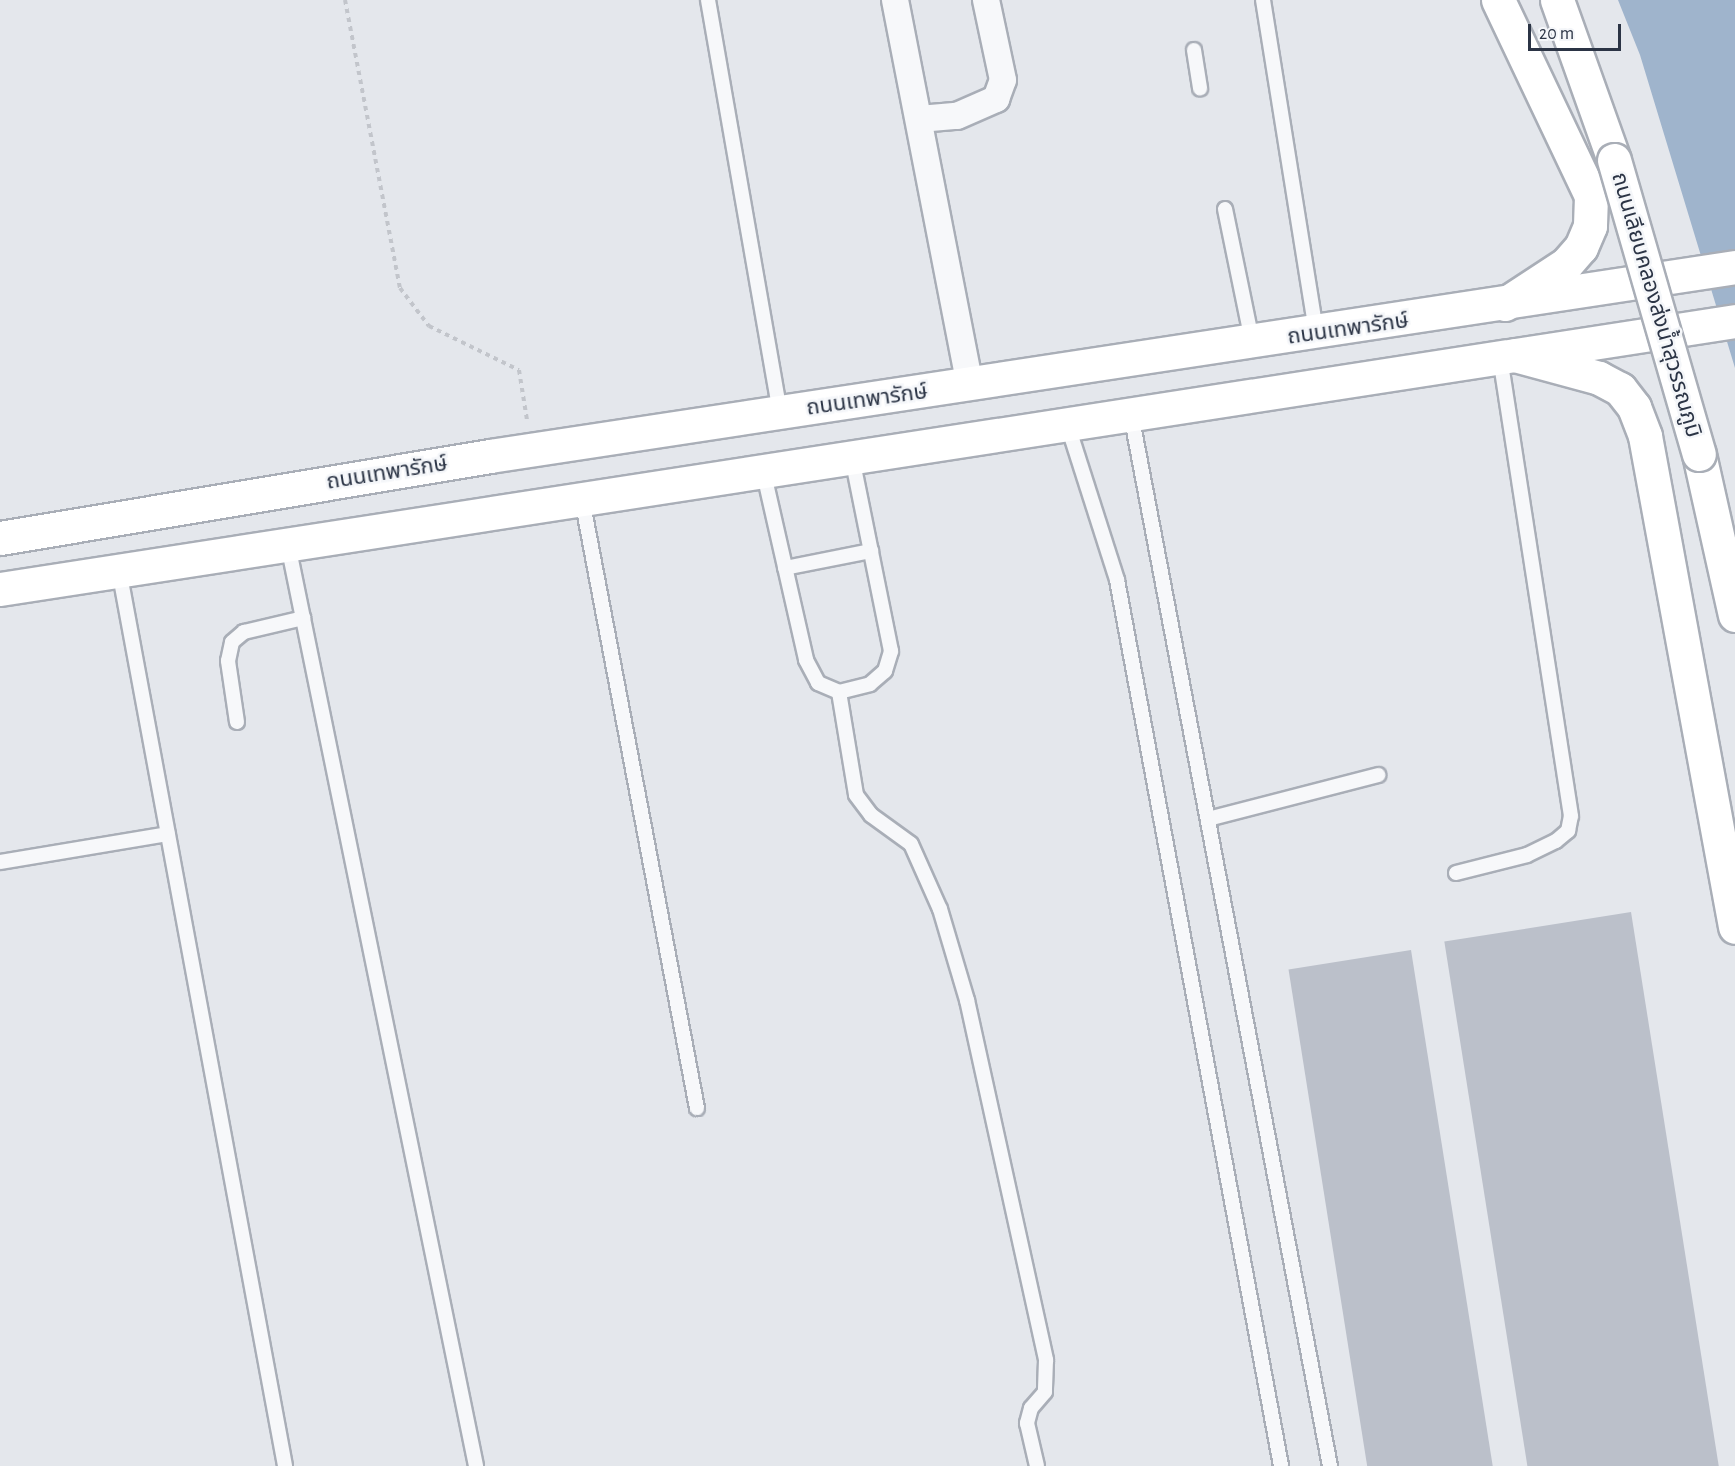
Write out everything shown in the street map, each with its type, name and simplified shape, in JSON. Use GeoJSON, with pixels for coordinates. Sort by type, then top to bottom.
{"type":"FeatureCollection","features":[{"type":"Feature","properties":{"kind":"main road"},"geometry":{"type":"LineString","coordinates":[[1498,0],[1591,196],[1590,226],[1581,247],[1566,264],[1504,305]]}},
{"type":"Feature","properties":{"kind":"main road","name":"ถนนเลียบคลองส่งน้ำสุวรรณภูมิ"},"geometry":{"type":"LineString","coordinates":[[1557,0],[1614,160],[1699,454],[1735,615]]}},
{"type":"Feature","properties":{"kind":"main road","name":"ถนนเทพารักษ์"},"geometry":{"type":"LineString","coordinates":[[0,538],[532,450],[1504,305],[1735,267]]}},
{"type":"Feature","properties":{"kind":"main road"},"geometry":{"type":"LineString","coordinates":[[0,589],[582,497],[1611,342],[1735,321]]}},
{"type":"Feature","properties":{"kind":"main road"},"geometry":{"type":"LineString","coordinates":[[1508,356],[1599,378],[1620,389],[1634,407],[1644,436],[1735,927]]}},
{"type":"Feature","properties":{"kind":"street"},"geometry":{"type":"LineString","coordinates":[[895,0],[970,385]]}},
{"type":"Feature","properties":{"kind":"street"},"geometry":{"type":"LineString","coordinates":[[919,119],[957,116],[996,99],[1003,80],[986,0]]}},
{"type":"Feature","properties":{"kind":"lane"},"geometry":{"type":"LineString","coordinates":[[708,0],[780,413]]}},
{"type":"Feature","properties":{"kind":"lane"},"geometry":{"type":"LineString","coordinates":[[1263,0],[1316,333]]}},
{"type":"Feature","properties":{"kind":"lane"},"geometry":{"type":"LineString","coordinates":[[1194,50],[1200,89]]}},
{"type":"Feature","properties":{"kind":"lane"},"geometry":{"type":"LineString","coordinates":[[1225,209],[1252,343]]}},
{"type":"Feature","properties":{"kind":"lane"},"geometry":{"type":"LineString","coordinates":[[1456,873],[1527,855],[1556,841],[1568,831],[1571,816],[1508,356]]}},
{"type":"Feature","properties":{"kind":"lane"},"geometry":{"type":"LineString","coordinates":[[1131,414],[1330,1466]]}},
{"type":"Feature","properties":{"kind":"lane"},"geometry":{"type":"LineString","coordinates":[[1067,423],[1117,580],[1281,1466]]}},
{"type":"Feature","properties":{"kind":"lane"},"geometry":{"type":"LineString","coordinates":[[763,470],[806,660],[819,682],[838,692],[870,684],[885,671],[891,651],[852,457]]}},
{"type":"Feature","properties":{"kind":"lane"},"geometry":{"type":"LineString","coordinates":[[582,497],[697,1108]]}},
{"type":"Feature","properties":{"kind":"lane"},"geometry":{"type":"LineString","coordinates":[[287,543],[476,1466]]}},
{"type":"Feature","properties":{"kind":"lane"},"geometry":{"type":"LineString","coordinates":[[785,567],[871,552]]}},
{"type":"Feature","properties":{"kind":"lane"},"geometry":{"type":"LineString","coordinates":[[119,570],[285,1466]]}},
{"type":"Feature","properties":{"kind":"lane"},"geometry":{"type":"LineString","coordinates":[[237,722],[228,661],[232,642],[244,632],[303,618]]}},
{"type":"Feature","properties":{"kind":"lane"},"geometry":{"type":"LineString","coordinates":[[838,692],[856,795],[872,815],[911,844],[940,909],[967,1000],[1046,1360],[1045,1392],[1031,1408],[1027,1423],[1037,1466]]}},
{"type":"Feature","properties":{"kind":"lane"},"geometry":{"type":"LineString","coordinates":[[1208,819],[1378,775]]}},
{"type":"Feature","properties":{"kind":"lane"},"geometry":{"type":"LineString","coordinates":[[0,861],[168,834]]}},
{"type":"Feature","properties":{"kind":"path"},"geometry":{"type":"LineString","coordinates":[[345,0],[400,288],[429,326],[519,370],[532,450]]}},
{"type":"Feature","properties":{"kind":"water"},"geometry":{"type":"Polygon","coordinates":[[[1618,0],[1735,0],[1735,368],[1640,55],[1618,0]]]}},
{"type":"Feature","properties":{"kind":"building"},"geometry":{"type":"Polygon","coordinates":[[[1631,912],[1719,1466],[1527,1466],[1444,942],[1631,912]]]}},
{"type":"Feature","properties":{"kind":"building"},"geometry":{"type":"Polygon","coordinates":[[[1411,950],[1493,1466],[1367,1466],[1289,969],[1411,950]]]}}]}
